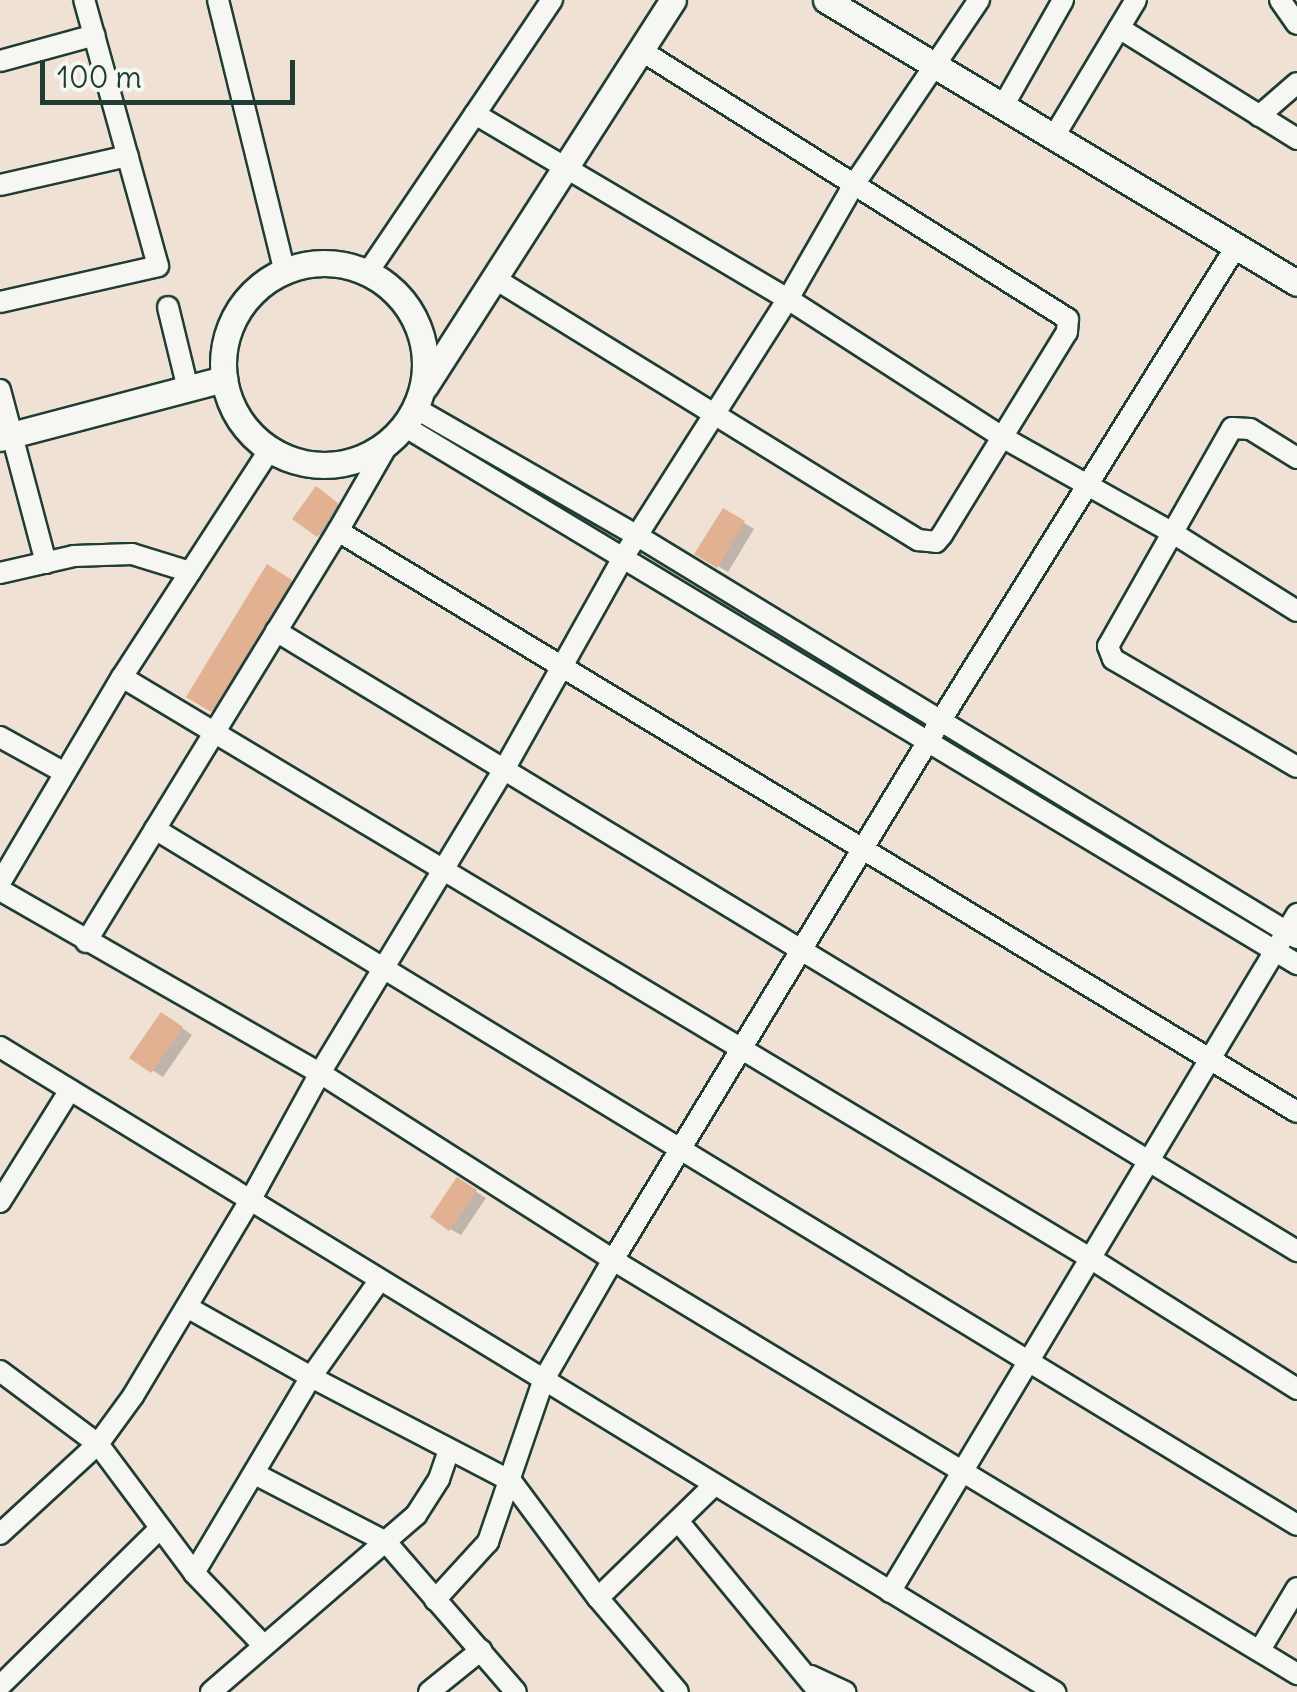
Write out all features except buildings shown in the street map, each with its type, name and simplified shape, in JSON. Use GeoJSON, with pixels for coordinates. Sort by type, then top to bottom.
{"type":"FeatureCollection","features":[{"type":"Feature","properties":{"kind":"street"},"geometry":{"type":"LineString","coordinates":[[0,302],[158,266],[84,0]]}},
{"type":"Feature","properties":{"kind":"street"},"geometry":{"type":"LineString","coordinates":[[218,0],[284,269]]}},
{"type":"Feature","properties":{"kind":"street"},"geometry":{"type":"LineString","coordinates":[[368,272],[552,0]]}},
{"type":"Feature","properties":{"kind":"street"},"geometry":{"type":"LineString","coordinates":[[86,942],[408,415],[674,0]]}},
{"type":"Feature","properties":{"kind":"street"},"geometry":{"type":"LineString","coordinates":[[826,0],[1297,283]]}},
{"type":"Feature","properties":{"kind":"street"},"geometry":{"type":"LineString","coordinates":[[0,1534],[98,1444],[187,1307],[252,1199],[320,1073],[505,768],[636,536],[788,299],[853,186],[979,0]]}},
{"type":"Feature","properties":{"kind":"street"},"geometry":{"type":"LineString","coordinates":[[1002,108],[1063,0]]}},
{"type":"Feature","properties":{"kind":"street"},"geometry":{"type":"LineString","coordinates":[[1052,138],[1136,0]]}},
{"type":"Feature","properties":{"kind":"street"},"geometry":{"type":"LineString","coordinates":[[1280,0],[1297,24]]}},
{"type":"Feature","properties":{"kind":"street"},"geometry":{"type":"LineString","coordinates":[[1119,28],[1297,139]]}},
{"type":"Feature","properties":{"kind":"street"},"geometry":{"type":"LineString","coordinates":[[0,61],[96,35]]}},
{"type":"Feature","properties":{"kind":"street"},"geometry":{"type":"LineString","coordinates":[[497,280],[928,543],[942,535],[1068,332],[1068,320],[642,51]]}},
{"type":"Feature","properties":{"kind":"street"},"geometry":{"type":"LineString","coordinates":[[1259,116],[1297,82]]}},
{"type":"Feature","properties":{"kind":"street"},"geometry":{"type":"LineString","coordinates":[[475,114],[788,299],[1002,437],[1174,533],[1297,611]]}},
{"type":"Feature","properties":{"kind":"street"},"geometry":{"type":"LineString","coordinates":[[0,185],[128,156]]}},
{"type":"Feature","properties":{"kind":"street"},"geometry":{"type":"LineString","coordinates":[[435,1600],[482,1553],[543,1382],[614,1260],[934,732],[1237,246]]}},
{"type":"Feature","properties":{"kind":"street"},"geometry":{"type":"LineString","coordinates":[[339,263],[368,272],[397,292],[416,321],[425,355],[408,415],[353,460],[325,465],[296,461],[270,449],[248,431],[232,407],[224,379],[224,347],[234,317],[254,291],[284,269],[339,263]]}},
{"type":"Feature","properties":{"kind":"street"},"geometry":{"type":"LineString","coordinates":[[168,306],[188,390]]}},
{"type":"Feature","properties":{"kind":"street"},"geometry":{"type":"LineString","coordinates":[[6,437],[224,379]]}},
{"type":"Feature","properties":{"kind":"street"},"geometry":{"type":"LineString","coordinates":[[0,390],[6,437],[46,562]]}},
{"type":"Feature","properties":{"kind":"street"},"geometry":{"type":"LineString","coordinates":[[408,415],[636,536],[934,732]]}},
{"type":"Feature","properties":{"kind":"street"},"geometry":{"type":"LineString","coordinates":[[408,415],[624,556],[1289,934],[1297,964]]}},
{"type":"Feature","properties":{"kind":"street"},"geometry":{"type":"LineString","coordinates":[[1297,458],[1250,429],[1232,428],[1112,636],[1108,653],[1297,767]]}},
{"type":"Feature","properties":{"kind":"street"},"geometry":{"type":"LineString","coordinates":[[270,449],[122,677],[0,886],[86,942],[320,1073],[614,1260],[1297,1674]]}},
{"type":"Feature","properties":{"kind":"street"},"geometry":{"type":"LineString","coordinates":[[338,531],[1297,1112]]}},
{"type":"Feature","properties":{"kind":"street"},"geometry":{"type":"LineString","coordinates":[[0,573],[46,562],[132,554],[190,572]]}},
{"type":"Feature","properties":{"kind":"street"},"geometry":{"type":"LineString","coordinates":[[276,631],[1297,1251]]}},
{"type":"Feature","properties":{"kind":"street"},"geometry":{"type":"LineString","coordinates":[[122,677],[1090,1258],[1297,1389]]}},
{"type":"Feature","properties":{"kind":"street"},"geometry":{"type":"LineString","coordinates":[[2,743],[65,773]]}},
{"type":"Feature","properties":{"kind":"street"},"geometry":{"type":"LineString","coordinates":[[155,829],[1297,1525]]}},
{"type":"Feature","properties":{"kind":"street"},"geometry":{"type":"LineString","coordinates":[[890,1592],[1289,934]]}},
{"type":"Feature","properties":{"kind":"street"},"geometry":{"type":"LineString","coordinates":[[3,1056],[70,1090],[252,1199],[543,1382],[1055,1692]]}},
{"type":"Feature","properties":{"kind":"street"},"geometry":{"type":"LineString","coordinates":[[0,1202],[70,1090]]}},
{"type":"Feature","properties":{"kind":"street"},"geometry":{"type":"LineString","coordinates":[[194,1573],[311,1378],[379,1281]]}},
{"type":"Feature","properties":{"kind":"street"},"geometry":{"type":"LineString","coordinates":[[187,1307],[311,1378],[510,1481],[598,1598],[678,1692]]}},
{"type":"Feature","properties":{"kind":"street"},"geometry":{"type":"LineString","coordinates":[[0,1370],[98,1444],[194,1573],[262,1644]]}},
{"type":"Feature","properties":{"kind":"street"},"geometry":{"type":"LineString","coordinates":[[211,1692],[262,1644],[386,1542],[430,1496],[449,1450]]}},
{"type":"Feature","properties":{"kind":"street"},"geometry":{"type":"LineString","coordinates":[[255,1474],[386,1542],[516,1692]]}},
{"type":"Feature","properties":{"kind":"street"},"geometry":{"type":"LineString","coordinates":[[598,1598],[713,1486]]}},
{"type":"Feature","properties":{"kind":"street"},"geometry":{"type":"LineString","coordinates":[[678,1521],[819,1692]]}},
{"type":"Feature","properties":{"kind":"street"},"geometry":{"type":"LineString","coordinates":[[0,1686],[160,1528]]}},
{"type":"Feature","properties":{"kind":"street"},"geometry":{"type":"LineString","coordinates":[[1260,1650],[1297,1588]]}},
{"type":"Feature","properties":{"kind":"street"},"geometry":{"type":"LineString","coordinates":[[429,1692],[481,1650]]}},
{"type":"Feature","properties":{"kind":"street"},"geometry":{"type":"LineString","coordinates":[[802,1672],[845,1692]]}}]}
